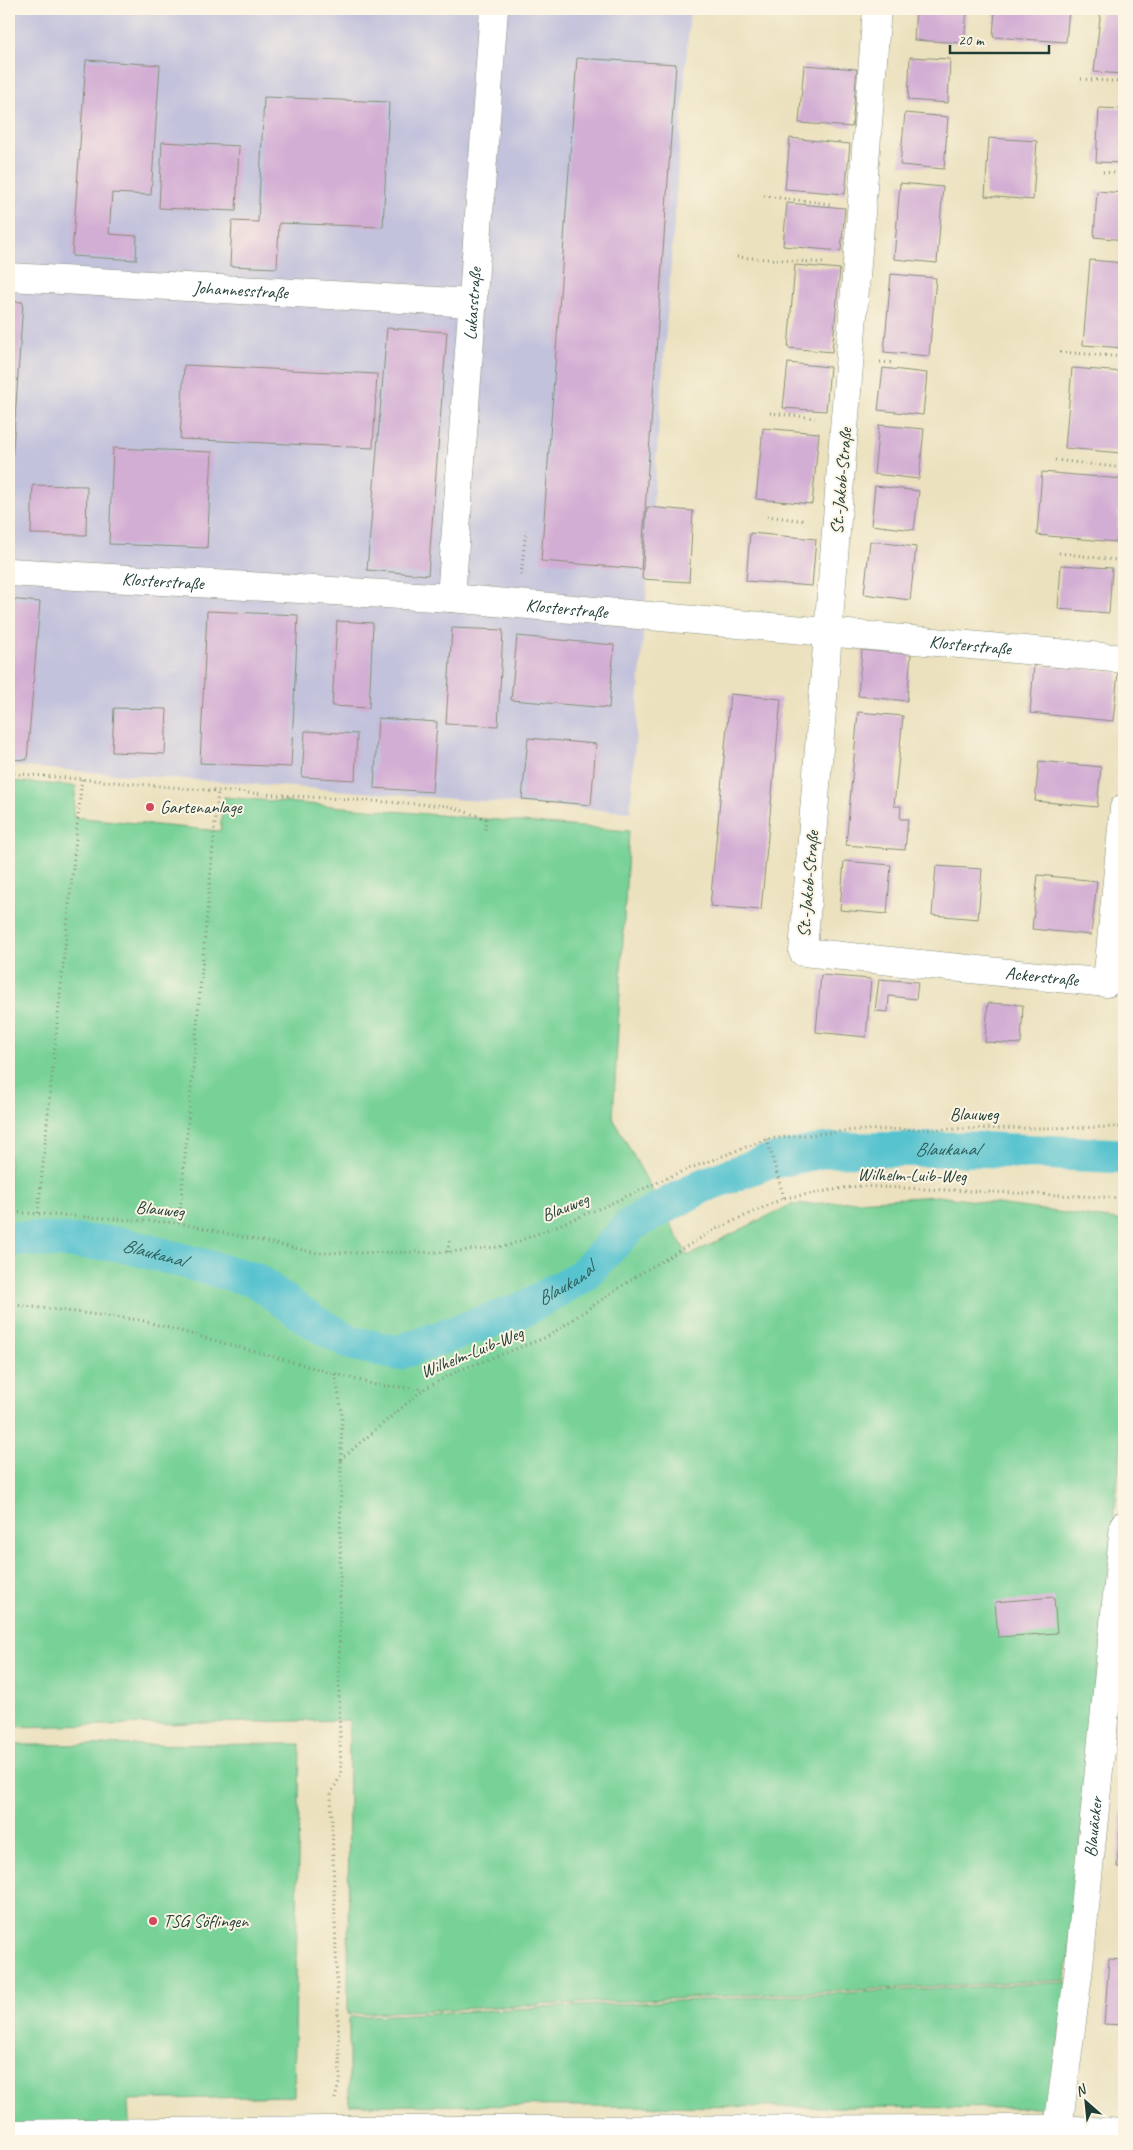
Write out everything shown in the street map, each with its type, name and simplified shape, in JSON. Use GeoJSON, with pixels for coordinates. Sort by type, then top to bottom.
{"type":"FeatureCollection","features":[{"type":"Feature","properties":{"kind":"street","name":"Lukasstraße"},"geometry":{"type":"LineString","coordinates":[[451,598],[494,9]]}},
{"type":"Feature","properties":{"kind":"street","name":"St.-Jakob-Straße"},"geometry":{"type":"LineString","coordinates":[[803,952],[877,9]]}},
{"type":"Feature","properties":{"kind":"street","name":"Johannesstraße"},"geometry":{"type":"LineString","coordinates":[[9,277],[473,303]]}},
{"type":"Feature","properties":{"kind":"street","name":"Klosterstraße"},"geometry":{"type":"LineString","coordinates":[[9,572],[451,598],[1124,659]]}},
{"type":"Feature","properties":{"kind":"street","name":"Ackerstraße"},"geometry":{"type":"LineString","coordinates":[[803,952],[1107,983],[1124,808]]}},
{"type":"Feature","properties":{"kind":"street","name":"Blauäcker"},"geometry":{"type":"LineString","coordinates":[[1058,2129],[1078,1975],[1124,1525]]}},
{"type":"Feature","properties":{"kind":"street"},"geometry":{"type":"LineString","coordinates":[[9,2134],[147,2137],[1058,2129],[1124,2132]]}},
{"type":"Feature","properties":{"kind":"path"},"geometry":{"type":"LineString","coordinates":[[1082,79],[1124,82]]}},
{"type":"Feature","properties":{"kind":"path"},"geometry":{"type":"LineString","coordinates":[[1103,172],[1124,174]]}},
{"type":"Feature","properties":{"kind":"path"},"geometry":{"type":"LineString","coordinates":[[764,196],[862,207]]}},
{"type":"Feature","properties":{"kind":"path"},"geometry":{"type":"LineString","coordinates":[[737,257],[857,265]]}},
{"type":"Feature","properties":{"kind":"path"},"geometry":{"type":"LineString","coordinates":[[1060,352],[1124,357]]}},
{"type":"Feature","properties":{"kind":"path"},"geometry":{"type":"LineString","coordinates":[[770,413],[845,421]]}},
{"type":"Feature","properties":{"kind":"path"},"geometry":{"type":"LineString","coordinates":[[1055,460],[1124,468]]}},
{"type":"Feature","properties":{"kind":"path"},"geometry":{"type":"LineString","coordinates":[[767,516],[837,525]]}},
{"type":"Feature","properties":{"kind":"path"},"geometry":{"type":"LineString","coordinates":[[518,605],[526,530]]}},
{"type":"Feature","properties":{"kind":"path"},"geometry":{"type":"LineString","coordinates":[[1059,553],[1124,560]]}},
{"type":"Feature","properties":{"kind":"path"},"geometry":{"type":"LineString","coordinates":[[9,773],[218,791],[448,806],[486,819],[485,830]]}},
{"type":"Feature","properties":{"kind":"path"},"geometry":{"type":"LineString","coordinates":[[38,1213],[82,778]]}},
{"type":"Feature","properties":{"kind":"path"},"geometry":{"type":"LineString","coordinates":[[179,1223],[218,791]]}},
{"type":"Feature","properties":{"kind":"path","name":"Blauweg"},"geometry":{"type":"LineString","coordinates":[[9,1212],[179,1223],[317,1253],[448,1252],[507,1246],[603,1207],[678,1173],[767,1139],[857,1130],[1124,1127]]}},
{"type":"Feature","properties":{"kind":"path"},"geometry":{"type":"LineString","coordinates":[[767,1139],[784,1198]]}},
{"type":"Feature","properties":{"kind":"path","name":"Wilhelm-Luib-Weg"},"geometry":{"type":"LineString","coordinates":[[9,1304],[140,1320],[376,1385],[424,1389],[457,1371],[548,1337],[638,1275],[700,1238],[784,1198],[858,1186],[1124,1198]]}},
{"type":"Feature","properties":{"kind":"path"},"geometry":{"type":"LineString","coordinates":[[448,1252],[449,1239]]}},
{"type":"Feature","properties":{"kind":"path"},"geometry":{"type":"LineString","coordinates":[[325,2136],[340,2079],[330,1793],[341,1775],[339,1698],[342,1412],[335,1374]]}},
{"type":"Feature","properties":{"kind":"path"},"geometry":{"type":"LineString","coordinates":[[341,1459],[424,1389]]}},
{"type":"Feature","properties":{"kind":"shaded area"},"geometry":{"type":"Polygon","coordinates":[[[9,9],[690,9],[630,812],[9,766],[9,9]]]}},
{"type":"Feature","properties":{"kind":"green space"},"geometry":{"type":"Polygon","coordinates":[[[9,781],[76,786],[73,817],[220,831],[224,797],[629,831],[613,1118],[688,1256],[790,1205],[938,1196],[1124,1221],[1124,1420],[1066,1980],[348,2014],[349,1720],[9,1727],[9,781]]]}},
{"type":"Feature","properties":{"kind":"green space","name":"TSG Söflingen"},"geometry":{"type":"Polygon","coordinates":[[[300,1744],[294,2096],[128,2100],[130,2141],[9,2141],[9,1745],[300,1744]]]}},
{"type":"Feature","properties":{"kind":"green space"},"geometry":{"type":"Polygon","coordinates":[[[1069,1982],[1049,2099],[1043,2108],[349,2105],[349,2017],[1069,1982]]]}},
{"type":"Feature","properties":{"kind":"building"},"geometry":{"type":"Polygon","coordinates":[[[916,9],[967,9],[964,43],[914,40],[916,9]]]}},
{"type":"Feature","properties":{"kind":"building"},"geometry":{"type":"Polygon","coordinates":[[[995,9],[1069,9],[1066,42],[993,37],[995,9]]]}},
{"type":"Feature","properties":{"kind":"building"},"geometry":{"type":"Polygon","coordinates":[[[1101,9],[1124,9],[1124,74],[1094,72],[1101,9]]]}},
{"type":"Feature","properties":{"kind":"building"},"geometry":{"type":"Polygon","coordinates":[[[910,57],[950,59],[948,103],[908,100],[910,57]]]}},
{"type":"Feature","properties":{"kind":"building"},"geometry":{"type":"Polygon","coordinates":[[[577,58],[676,64],[641,569],[541,561],[577,58]]]}},
{"type":"Feature","properties":{"kind":"building"},"geometry":{"type":"Polygon","coordinates":[[[86,60],[160,65],[151,195],[112,193],[109,234],[137,236],[136,260],[72,256],[86,60]]]}},
{"type":"Feature","properties":{"kind":"building"},"geometry":{"type":"Polygon","coordinates":[[[804,65],[857,69],[852,127],[799,123],[804,65]]]}},
{"type":"Feature","properties":{"kind":"building"},"geometry":{"type":"Polygon","coordinates":[[[264,97],[389,102],[383,227],[279,223],[277,268],[230,266],[232,221],[258,222],[264,97]]]}},
{"type":"Feature","properties":{"kind":"building"},"geometry":{"type":"Polygon","coordinates":[[[1099,108],[1124,109],[1124,163],[1096,162],[1099,108]]]}},
{"type":"Feature","properties":{"kind":"building"},"geometry":{"type":"Polygon","coordinates":[[[905,113],[948,117],[944,169],[900,165],[905,113]]]}},
{"type":"Feature","properties":{"kind":"building"},"geometry":{"type":"Polygon","coordinates":[[[790,138],[850,144],[845,194],[785,189],[790,138]]]}},
{"type":"Feature","properties":{"kind":"building"},"geometry":{"type":"Polygon","coordinates":[[[989,138],[1037,141],[1033,200],[985,196],[989,138]]]}},
{"type":"Feature","properties":{"kind":"building"},"geometry":{"type":"Polygon","coordinates":[[[162,142],[239,146],[236,211],[159,208],[162,142]]]}},
{"type":"Feature","properties":{"kind":"building"},"geometry":{"type":"Polygon","coordinates":[[[900,183],[943,187],[937,263],[894,259],[900,183]]]}},
{"type":"Feature","properties":{"kind":"building"},"geometry":{"type":"Polygon","coordinates":[[[1097,191],[1124,193],[1124,240],[1094,237],[1097,191]]]}},
{"type":"Feature","properties":{"kind":"building"},"geometry":{"type":"Polygon","coordinates":[[[787,203],[845,208],[841,251],[783,246],[787,203]]]}},
{"type":"Feature","properties":{"kind":"building"},"geometry":{"type":"Polygon","coordinates":[[[1090,260],[1124,263],[1124,348],[1083,345],[1090,260]]]}},
{"type":"Feature","properties":{"kind":"building"},"geometry":{"type":"Polygon","coordinates":[[[795,265],[840,269],[832,352],[788,348],[795,265]]]}},
{"type":"Feature","properties":{"kind":"building"},"geometry":{"type":"Polygon","coordinates":[[[891,274],[936,278],[929,356],[884,352],[891,274]]]}},
{"type":"Feature","properties":{"kind":"building"},"geometry":{"type":"Polygon","coordinates":[[[9,301],[23,302],[10,492],[9,492],[9,301]]]}},
{"type":"Feature","properties":{"kind":"building"},"geometry":{"type":"Polygon","coordinates":[[[387,328],[447,332],[428,575],[367,570],[387,328]]]}},
{"type":"Feature","properties":{"kind":"building"},"geometry":{"type":"Polygon","coordinates":[[[788,363],[830,367],[826,411],[783,408],[788,363]]]}},
{"type":"Feature","properties":{"kind":"building"},"geometry":{"type":"Polygon","coordinates":[[[184,365],[377,374],[373,448],[180,439],[184,365]]]}},
{"type":"Feature","properties":{"kind":"building"},"geometry":{"type":"Polygon","coordinates":[[[883,368],[927,373],[923,415],[878,410],[883,368]]]}},
{"type":"Feature","properties":{"kind":"building"},"geometry":{"type":"Polygon","coordinates":[[[1072,368],[1124,372],[1121,453],[1065,448],[1072,368]]]}},
{"type":"Feature","properties":{"kind":"building"},"geometry":{"type":"Polygon","coordinates":[[[879,425],[924,429],[919,479],[874,474],[879,425]]]}},
{"type":"Feature","properties":{"kind":"building"},"geometry":{"type":"Polygon","coordinates":[[[763,428],[819,433],[812,504],[756,499],[763,428]]]}},
{"type":"Feature","properties":{"kind":"building"},"geometry":{"type":"Polygon","coordinates":[[[113,448],[212,452],[207,548],[109,544],[113,448]]]}},
{"type":"Feature","properties":{"kind":"building"},"geometry":{"type":"Polygon","coordinates":[[[1042,472],[1122,479],[1116,542],[1037,535],[1042,472]]]}},
{"type":"Feature","properties":{"kind":"building"},"geometry":{"type":"Polygon","coordinates":[[[33,485],[87,486],[86,535],[31,534],[33,485]]]}},
{"type":"Feature","properties":{"kind":"building"},"geometry":{"type":"Polygon","coordinates":[[[875,486],[919,491],[914,530],[871,525],[875,486]]]}},
{"type":"Feature","properties":{"kind":"building"},"geometry":{"type":"Polygon","coordinates":[[[647,507],[693,511],[689,582],[642,579],[647,507]]]}},
{"type":"Feature","properties":{"kind":"building"},"geometry":{"type":"Polygon","coordinates":[[[750,533],[816,539],[812,586],[746,581],[750,533]]]}},
{"type":"Feature","properties":{"kind":"building"},"geometry":{"type":"Polygon","coordinates":[[[870,541],[916,547],[910,600],[864,594],[870,541]]]}},
{"type":"Feature","properties":{"kind":"building"},"geometry":{"type":"Polygon","coordinates":[[[1061,565],[1112,568],[1109,613],[1058,609],[1061,565]]]}},
{"type":"Feature","properties":{"kind":"building"},"geometry":{"type":"Polygon","coordinates":[[[9,599],[40,602],[27,760],[9,759],[9,599]]]}},
{"type":"Feature","properties":{"kind":"building"},"geometry":{"type":"Polygon","coordinates":[[[207,611],[298,615],[291,767],[200,763],[207,611]]]}},
{"type":"Feature","properties":{"kind":"building"},"geometry":{"type":"Polygon","coordinates":[[[337,621],[373,623],[369,708],[332,706],[337,621]]]}},
{"type":"Feature","properties":{"kind":"building"},"geometry":{"type":"Polygon","coordinates":[[[452,628],[503,630],[498,726],[446,724],[452,628]]]}},
{"type":"Feature","properties":{"kind":"building"},"geometry":{"type":"Polygon","coordinates":[[[517,636],[614,645],[609,708],[511,700],[517,636]]]}},
{"type":"Feature","properties":{"kind":"building"},"geometry":{"type":"Polygon","coordinates":[[[862,650],[911,654],[907,701],[858,696],[862,650]]]}},
{"type":"Feature","properties":{"kind":"building"},"geometry":{"type":"Polygon","coordinates":[[[1034,665],[1118,672],[1113,721],[1030,713],[1034,665]]]}},
{"type":"Feature","properties":{"kind":"building"},"geometry":{"type":"Polygon","coordinates":[[[730,694],[781,699],[761,910],[710,906],[730,694]]]}},
{"type":"Feature","properties":{"kind":"building"},"geometry":{"type":"Polygon","coordinates":[[[114,708],[167,709],[165,754],[112,752],[114,708]]]}},
{"type":"Feature","properties":{"kind":"building"},"geometry":{"type":"Polygon","coordinates":[[[858,712],[903,716],[894,806],[901,806],[900,819],[908,819],[905,850],[846,845],[858,712]]]}},
{"type":"Feature","properties":{"kind":"building"},"geometry":{"type":"Polygon","coordinates":[[[378,718],[437,722],[432,792],[374,788],[378,718]]]}},
{"type":"Feature","properties":{"kind":"building"},"geometry":{"type":"Polygon","coordinates":[[[305,731],[357,734],[355,780],[302,777],[305,731]]]}},
{"type":"Feature","properties":{"kind":"building"},"geometry":{"type":"Polygon","coordinates":[[[528,738],[596,744],[591,805],[522,799],[528,738]]]}},
{"type":"Feature","properties":{"kind":"building"},"geometry":{"type":"Polygon","coordinates":[[[1039,761],[1101,767],[1097,807],[1035,801],[1039,761]]]}},
{"type":"Feature","properties":{"kind":"building"},"geometry":{"type":"Polygon","coordinates":[[[844,861],[891,865],[887,914],[840,910],[844,861]]]}},
{"type":"Feature","properties":{"kind":"building"},"geometry":{"type":"Polygon","coordinates":[[[936,866],[982,869],[978,919],[932,915],[936,866]]]}},
{"type":"Feature","properties":{"kind":"building"},"geometry":{"type":"Polygon","coordinates":[[[1038,875],[1097,881],[1091,935],[1032,929],[1038,875]]]}},
{"type":"Feature","properties":{"kind":"building"},"geometry":{"type":"Polygon","coordinates":[[[821,975],[871,979],[866,1037],[816,1032],[821,975]]]}},
{"type":"Feature","properties":{"kind":"building"},"geometry":{"type":"Polygon","coordinates":[[[879,979],[918,982],[916,999],[889,996],[888,1012],[875,1011],[879,979]]]}},
{"type":"Feature","properties":{"kind":"building"},"geometry":{"type":"Polygon","coordinates":[[[988,1003],[1023,1005],[1021,1044],[985,1042],[988,1003]]]}},
{"type":"Feature","properties":{"kind":"building"},"geometry":{"type":"Polygon","coordinates":[[[1054,1597],[1057,1633],[998,1637],[995,1602],[1054,1597]]]}},
{"type":"Feature","properties":{"kind":"building"},"geometry":{"type":"Polygon","coordinates":[[[1124,1740],[1124,1755],[1121,1754],[1124,1740]]]}},
{"type":"Feature","properties":{"kind":"building"},"geometry":{"type":"Polygon","coordinates":[[[1123,1797],[1124,1867],[1117,1867],[1123,1797]]]}},
{"type":"Feature","properties":{"kind":"building"},"geometry":{"type":"Polygon","coordinates":[[[1109,1959],[1124,1960],[1124,2025],[1104,2024],[1109,1959]]]}},
{"type":"Feature","properties":{"kind":"waterway","name":"Blaukanal"},"geometry":{"type":"LineString","coordinates":[[9,1238],[120,1244],[255,1280],[312,1321],[352,1343],[397,1353],[524,1309],[582,1276],[632,1224],[702,1186],[764,1163],[826,1150],[972,1149],[1124,1156]]}},
{"type":"Feature","properties":{"kind":"place","name":"Gartenanlage"},"geometry":{"type":"Point","coordinates":[150,807]}},
{"type":"Feature","properties":{"kind":"place","name":"TSG Söflingen"},"geometry":{"type":"Point","coordinates":[153,1921]}}]}
